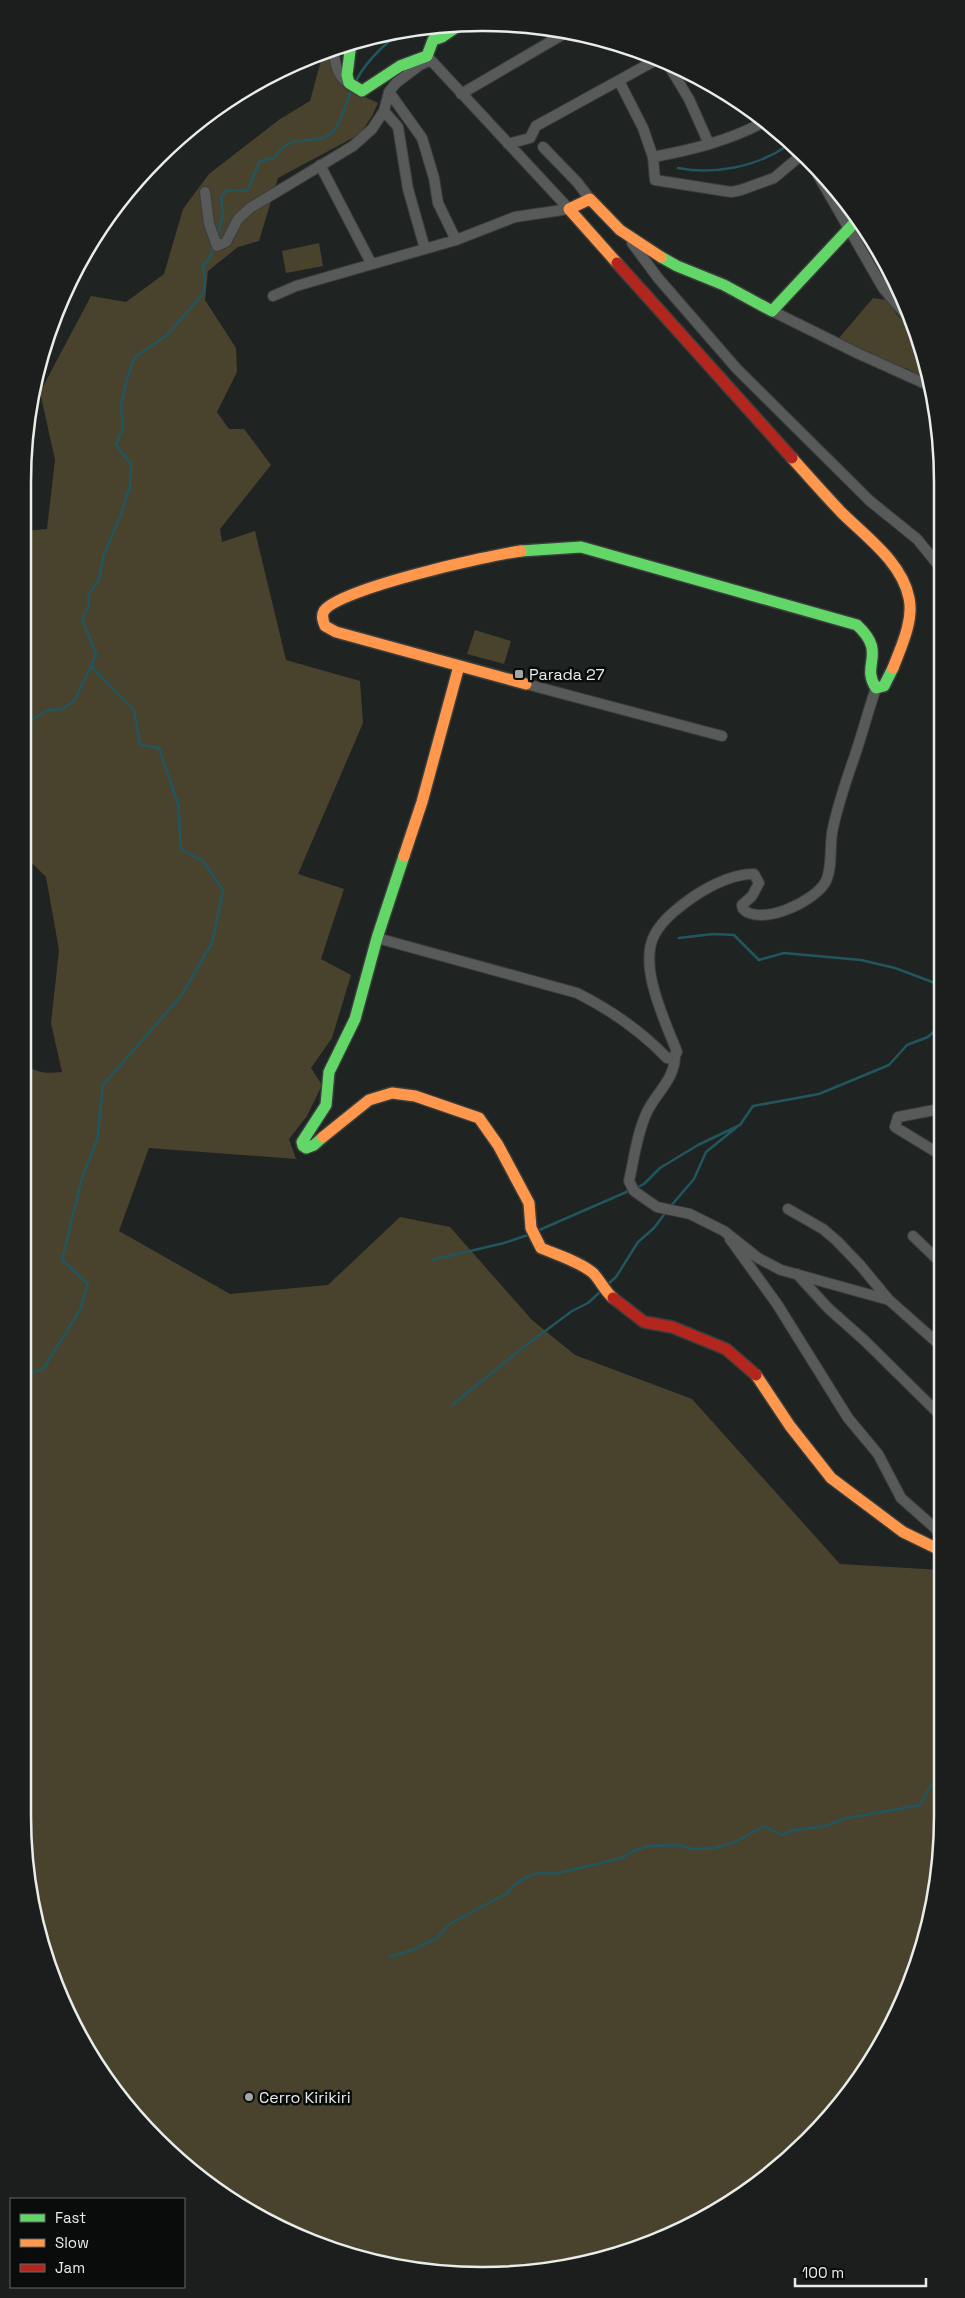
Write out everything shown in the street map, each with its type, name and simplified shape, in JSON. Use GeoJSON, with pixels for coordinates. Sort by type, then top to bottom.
{"type":"FeatureCollection","features":[{"type":"Feature","properties":{"kind":"street"},"geometry":{"type":"LineString","coordinates":[[205,192],[211,234],[217,246],[220,246],[226,242],[244,213],[275,191],[353,146],[372,129],[384,111],[389,92],[428,58],[433,40],[449,32]]}},
{"type":"Feature","properties":{"kind":"street"},"geometry":{"type":"LineString","coordinates":[[461,94],[554,39]]}},
{"type":"Feature","properties":{"kind":"street"},"geometry":{"type":"LineString","coordinates":[[349,83],[347,75],[350,51]]}},
{"type":"Feature","properties":{"kind":"street"},"geometry":{"type":"LineString","coordinates":[[335,56],[344,81],[362,91],[367,90],[377,80],[400,66],[428,58]]}},
{"type":"Feature","properties":{"kind":"street"},"geometry":{"type":"LineString","coordinates":[[428,58],[569,209],[833,503],[894,566],[910,599],[909,622],[886,682],[884,686],[876,688]]}},
{"type":"Feature","properties":{"kind":"street"},"geometry":{"type":"LineString","coordinates":[[508,144],[530,138],[536,126],[649,64]]}},
{"type":"Feature","properties":{"kind":"street"},"geometry":{"type":"LineString","coordinates":[[674,75],[689,99],[709,144]]}},
{"type":"Feature","properties":{"kind":"street"},"geometry":{"type":"LineString","coordinates":[[619,81],[643,128],[653,157],[655,180],[731,192],[774,178],[797,159]]}},
{"type":"Feature","properties":{"kind":"street"},"geometry":{"type":"LineString","coordinates":[[389,92],[422,138],[434,178],[438,203],[456,240]]}},
{"type":"Feature","properties":{"kind":"street"},"geometry":{"type":"LineString","coordinates":[[384,111],[398,126],[408,189],[425,249]]}},
{"type":"Feature","properties":{"kind":"street"},"geometry":{"type":"LineString","coordinates":[[653,157],[709,144],[741,134],[756,123]]}},
{"type":"Feature","properties":{"kind":"street"},"geometry":{"type":"LineString","coordinates":[[543,147],[620,230],[738,369],[870,501],[917,539],[934,560]]}},
{"type":"Feature","properties":{"kind":"street"},"geometry":{"type":"LineString","coordinates":[[320,165],[371,263]]}},
{"type":"Feature","properties":{"kind":"street"},"geometry":{"type":"LineString","coordinates":[[828,192],[883,288],[896,303]]}},
{"type":"Feature","properties":{"kind":"street"},"geometry":{"type":"LineString","coordinates":[[273,296],[296,286],[371,263],[456,240],[515,217],[569,209],[590,199]]}},
{"type":"Feature","properties":{"kind":"street"},"geometry":{"type":"LineString","coordinates":[[772,311],[853,225]]}},
{"type":"Feature","properties":{"kind":"street"},"geometry":{"type":"LineString","coordinates":[[620,230],[677,266],[724,285],[857,353],[922,382]]}},
{"type":"Feature","properties":{"kind":"street"},"geometry":{"type":"LineString","coordinates":[[883,288],[887,284]]}},
{"type":"Feature","properties":{"kind":"street"},"geometry":{"type":"LineString","coordinates":[[722,736],[459,666],[330,629],[323,622],[323,612],[334,602],[363,590],[402,578],[516,552],[542,548],[581,547],[831,616],[857,625],[865,631],[875,650],[871,681],[876,688]]}},
{"type":"Feature","properties":{"kind":"street"},"geometry":{"type":"LineString","coordinates":[[459,666],[422,802],[377,938],[354,1019],[329,1072],[326,1104],[312,1130],[302,1142],[302,1146],[306,1148],[314,1145],[369,1100],[392,1093],[415,1096],[479,1118],[498,1145],[529,1203],[532,1210],[530,1228],[541,1248],[562,1256],[593,1273],[605,1291],[635,1317],[644,1322],[672,1327],[726,1349],[755,1373],[790,1426],[831,1478],[903,1532],[934,1547]]}},
{"type":"Feature","properties":{"kind":"street"},"geometry":{"type":"LineString","coordinates":[[876,688],[844,784],[832,830],[827,877],[819,890],[789,909],[778,913],[753,915],[747,913],[742,905],[757,890],[759,883],[754,874],[745,874],[714,884],[701,892],[663,922],[654,935],[650,951],[652,974],[662,1018],[678,1052],[675,1057],[675,1065],[664,1088],[647,1111],[629,1181],[634,1191],[657,1207],[690,1214],[724,1231],[758,1258],[781,1270],[889,1300]]}},
{"type":"Feature","properties":{"kind":"street"},"geometry":{"type":"LineString","coordinates":[[377,938],[577,993],[603,1006],[648,1038],[668,1058],[675,1057]]}},
{"type":"Feature","properties":{"kind":"street"},"geometry":{"type":"LineString","coordinates":[[934,1110],[898,1117],[895,1127],[934,1151]]}},
{"type":"Feature","properties":{"kind":"street"},"geometry":{"type":"LineString","coordinates":[[788,1209],[823,1229],[837,1241],[889,1300],[934,1340]]}},
{"type":"Feature","properties":{"kind":"street"},"geometry":{"type":"LineString","coordinates":[[724,1231],[777,1304],[848,1418],[878,1454],[901,1498],[934,1527]]}},
{"type":"Feature","properties":{"kind":"street"},"geometry":{"type":"LineString","coordinates":[[913,1236],[934,1256]]}},
{"type":"Feature","properties":{"kind":"street"},"geometry":{"type":"LineString","coordinates":[[796,1273],[828,1308],[864,1340],[934,1409]]}},
{"type":"Feature","properties":{"kind":"shaded area"},"geometry":{"type":"Polygon","coordinates":[[[332,57],[344,87],[378,103],[360,134],[278,178],[259,241],[238,247],[208,271],[205,300],[236,348],[237,372],[217,412],[229,429],[244,429],[271,465],[220,529],[222,542],[255,531],[286,660],[360,681],[363,723],[298,874],[344,889],[321,959],[351,975],[332,1038],[311,1068],[322,1085],[307,1116],[289,1139],[296,1159],[149,1148],[119,1231],[230,1294],[328,1285],[400,1217],[450,1227],[532,1320],[575,1355],[692,1399],[840,1564],[934,1570],[934,1816],[930,1874],[925,1904],[910,1961],[887,2015],[858,2066],[841,2090],[802,2135],[757,2174],[708,2206],[682,2220],[628,2243],[571,2258],[512,2266],[482,2267],[424,2263],[394,2258],[337,2243],[283,2220],[257,2206],[208,2174],[185,2155],[163,2135],[124,2090],[107,2066],[78,2015],[55,1961],[47,1932],[40,1904],[32,1845],[31,1068],[41,1072],[62,1072],[51,1023],[59,950],[46,877],[31,863],[31,530],[47,529],[55,460],[40,393],[91,296],[126,302],[164,274],[183,209],[209,174],[280,119],[310,101],[321,62],[332,57]]]}},
{"type":"Feature","properties":{"kind":"shaded area"},"geometry":{"type":"Polygon","coordinates":[[[319,243],[323,266],[286,273],[282,251],[319,243]]]}},
{"type":"Feature","properties":{"kind":"shaded area"},"geometry":{"type":"Polygon","coordinates":[[[873,298],[887,300],[904,321],[920,376],[906,368],[901,368],[839,338],[873,298]]]}},
{"type":"Feature","properties":{"kind":"shaded area"},"geometry":{"type":"Polygon","coordinates":[[[475,630],[511,641],[504,664],[467,654],[475,630]]]}},
{"type":"Feature","properties":{"kind":"waterway"},"geometry":{"type":"LineString","coordinates":[[356,81],[379,50],[390,41]]}},
{"type":"Feature","properties":{"kind":"waterway"},"geometry":{"type":"LineString","coordinates":[[217,238],[223,214],[221,197],[227,190],[247,191],[260,161],[274,158],[282,149],[296,141],[319,139],[334,130],[342,116],[351,91]]}},
{"type":"Feature","properties":{"kind":"waterway"},"geometry":{"type":"LineString","coordinates":[[678,168],[692,170],[734,168],[762,159],[785,147]]}},
{"type":"Feature","properties":{"kind":"waterway"},"geometry":{"type":"LineString","coordinates":[[31,1373],[43,1369],[80,1310],[88,1284],[62,1260],[82,1178],[97,1140],[103,1085],[181,996],[212,943],[223,891],[204,862],[181,849],[178,804],[159,748],[140,745],[134,710],[91,666],[96,654],[82,619],[89,606],[88,596],[99,579],[104,554],[120,517],[130,486],[131,464],[116,445],[123,428],[121,405],[127,379],[135,357],[166,336],[203,294],[205,284],[203,265],[209,259],[214,245]]}},
{"type":"Feature","properties":{"kind":"waterway"},"geometry":{"type":"LineString","coordinates":[[31,720],[48,710],[62,709],[74,701],[91,666]]}},
{"type":"Feature","properties":{"kind":"waterway"},"geometry":{"type":"LineString","coordinates":[[679,938],[713,934],[734,935],[759,960],[784,953],[861,960],[895,968],[934,983]]}},
{"type":"Feature","properties":{"kind":"waterway"},"geometry":{"type":"LineString","coordinates":[[636,1188],[644,1184],[660,1168],[698,1145],[740,1125],[753,1106],[819,1094],[889,1065],[907,1045],[928,1037],[934,1032]]}},
{"type":"Feature","properties":{"kind":"waterway"},"geometry":{"type":"LineString","coordinates":[[669,1208],[694,1179],[706,1152],[737,1127]]}},
{"type":"Feature","properties":{"kind":"waterway"},"geometry":{"type":"LineString","coordinates":[[537,1231],[631,1190]]}},
{"type":"Feature","properties":{"kind":"waterway"},"geometry":{"type":"LineString","coordinates":[[607,1285],[616,1277],[638,1242],[654,1228],[666,1212]]}},
{"type":"Feature","properties":{"kind":"waterway"},"geometry":{"type":"LineString","coordinates":[[432,1260],[504,1243],[528,1235]]}},
{"type":"Feature","properties":{"kind":"waterway"},"geometry":{"type":"LineString","coordinates":[[452,1405],[525,1346],[572,1311],[588,1303],[600,1292]]}},
{"type":"Feature","properties":{"kind":"waterway"},"geometry":{"type":"LineString","coordinates":[[390,1957],[412,1950],[437,1938],[448,1925],[507,1893],[521,1880],[535,1874],[554,1874],[622,1858],[635,1850],[650,1846],[678,1845],[694,1849],[714,1848],[735,1842],[764,1826],[781,1835],[793,1830],[826,1826],[843,1819],[920,1805],[931,1785],[934,1785]]}},
{"type":"Feature","properties":{"kind":"traffic: fast"},"geometry":{"type":"LineString","coordinates":[[350,51],[347,75],[349,83],[362,91],[400,66],[427,56],[433,40],[449,32]]}},
{"type":"Feature","properties":{"kind":"traffic: fast"},"geometry":{"type":"LineString","coordinates":[[661,257],[677,266],[724,285],[772,311],[853,225]]}},
{"type":"Feature","properties":{"kind":"traffic: fast"},"geometry":{"type":"LineString","coordinates":[[521,551],[581,547],[857,625],[871,644],[871,672],[876,688],[884,686],[893,668]]}},
{"type":"Feature","properties":{"kind":"traffic: fast"},"geometry":{"type":"LineString","coordinates":[[323,1137],[314,1145],[306,1148],[303,1146],[302,1142],[326,1105],[329,1072],[355,1019],[377,938],[404,856]]}},
{"type":"Feature","properties":{"kind":"traffic: slow"},"geometry":{"type":"LineString","coordinates":[[617,263],[569,209],[590,199],[620,230],[661,257]]}},
{"type":"Feature","properties":{"kind":"traffic: slow"},"geometry":{"type":"LineString","coordinates":[[792,458],[841,512],[891,561],[905,585],[909,598],[910,615],[906,633],[893,668]]}},
{"type":"Feature","properties":{"kind":"traffic: slow"},"geometry":{"type":"LineString","coordinates":[[521,551],[449,566],[384,583],[335,602],[324,611],[322,617],[325,626],[336,632],[526,684]]}},
{"type":"Feature","properties":{"kind":"traffic: slow"},"geometry":{"type":"LineString","coordinates":[[404,856],[422,802],[459,666]]}},
{"type":"Feature","properties":{"kind":"traffic: slow"},"geometry":{"type":"LineString","coordinates":[[323,1137],[369,1100],[392,1093],[415,1096],[479,1118],[498,1145],[529,1203],[531,1228],[541,1248],[589,1270],[613,1298]]}},
{"type":"Feature","properties":{"kind":"traffic: slow"},"geometry":{"type":"LineString","coordinates":[[756,1375],[790,1426],[831,1478],[903,1532],[934,1547]]}},
{"type":"Feature","properties":{"kind":"traffic: jam"},"geometry":{"type":"LineString","coordinates":[[617,263],[792,458]]}},
{"type":"Feature","properties":{"kind":"traffic: jam"},"geometry":{"type":"LineString","coordinates":[[613,1298],[644,1322],[672,1327],[726,1349],[756,1375]]}},
{"type":"Feature","properties":{"kind":"place","name":"Parada 27"},"geometry":{"type":"Point","coordinates":[519,674]}},
{"type":"Feature","properties":{"kind":"place","name":"Cerro Kirikiri"},"geometry":{"type":"Point","coordinates":[249,2097]}}]}
